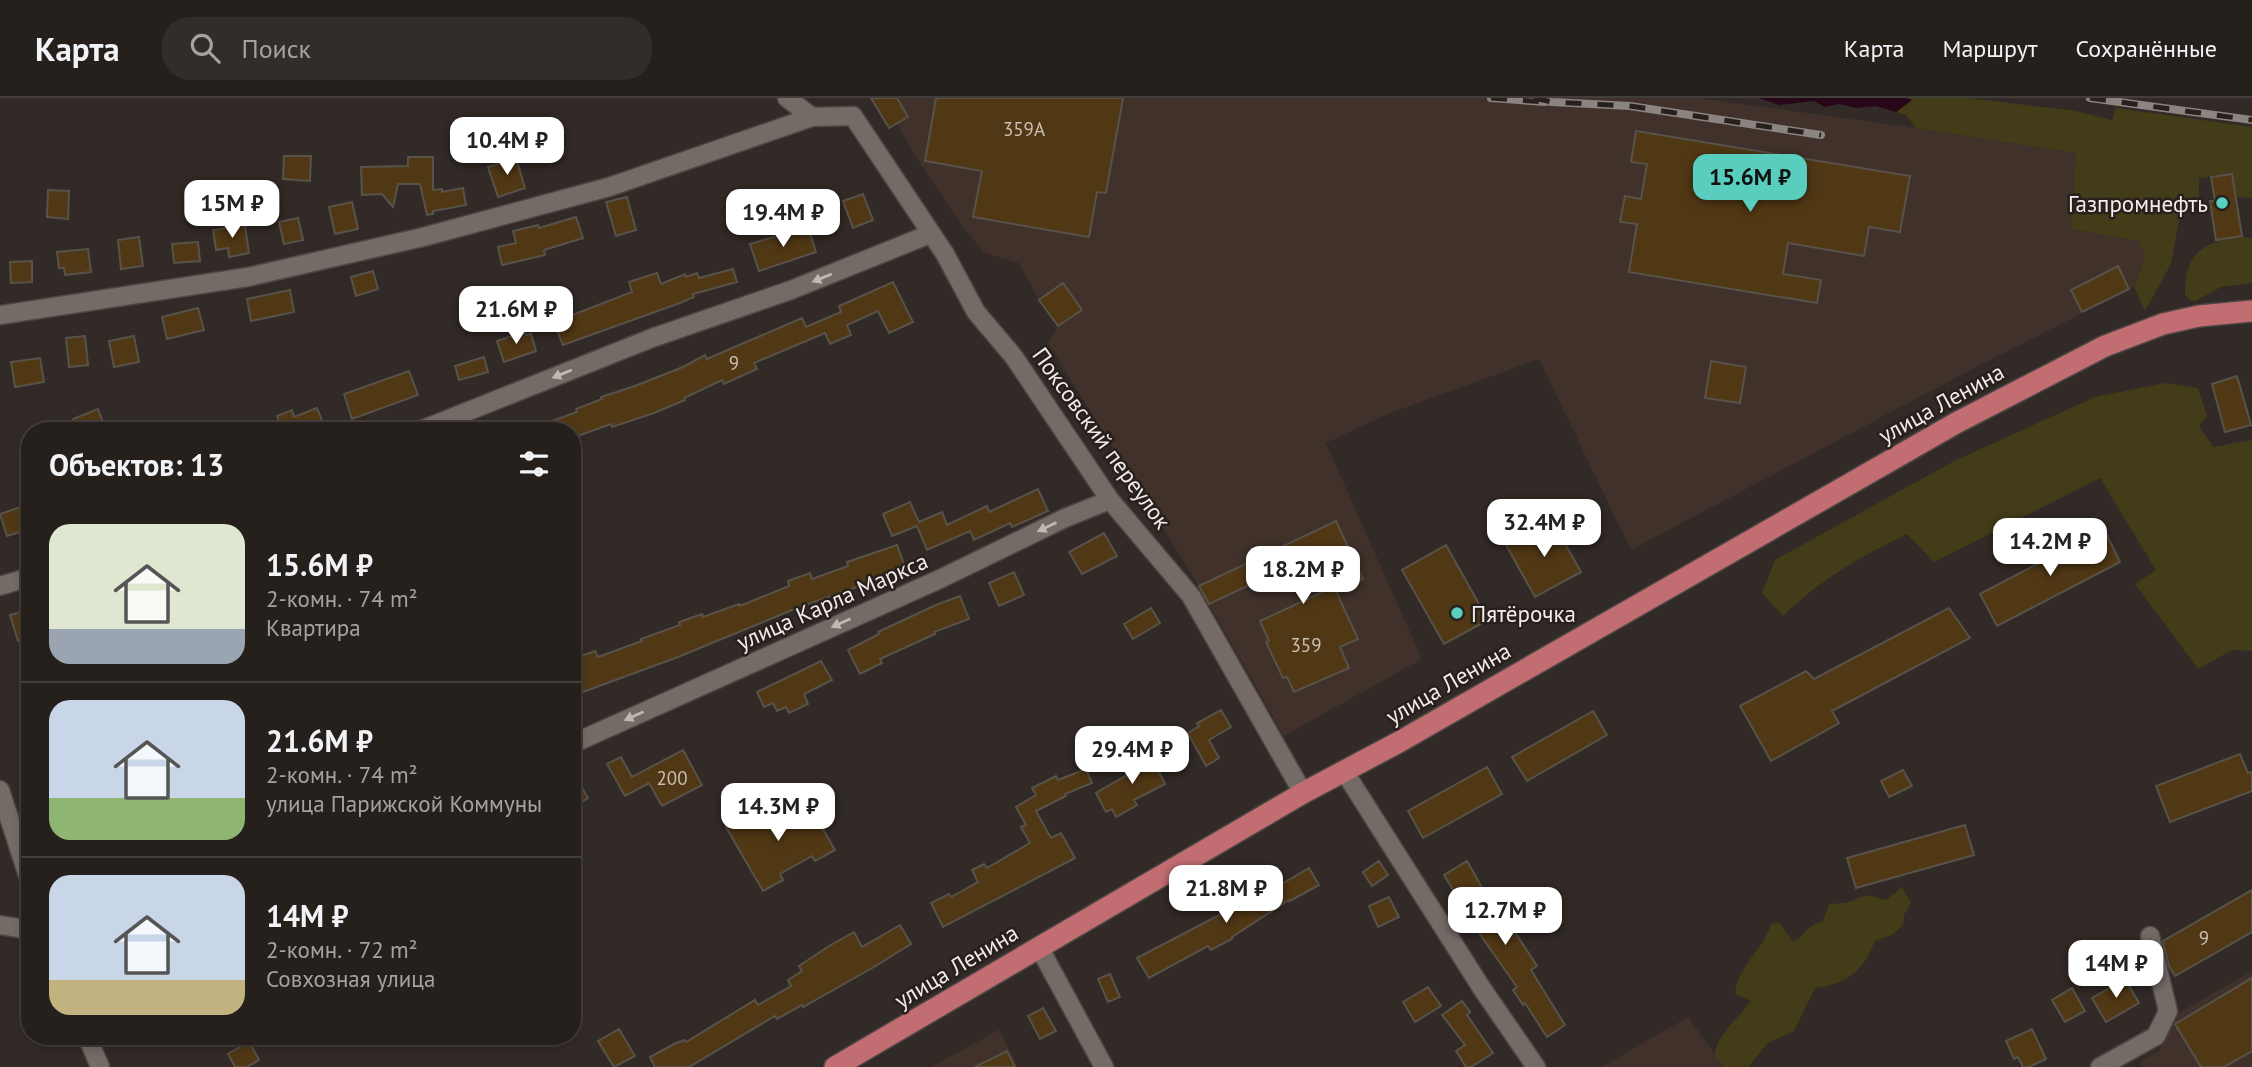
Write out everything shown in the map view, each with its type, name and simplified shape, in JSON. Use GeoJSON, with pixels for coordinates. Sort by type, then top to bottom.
{"type":"FeatureCollection","features":[{"type":"Feature","properties":{"kind":"main road","name":"улица Ленина"},"geometry":{"type":"LineString","coordinates":[[835,1067],[1303,793],[1399,742],[1956,423],[2105,346],[2199,316],[2252,311]]}},
{"type":"Feature","properties":{"kind":"street"},"geometry":{"type":"LineString","coordinates":[[787,98],[812,117]]}},
{"type":"Feature","properties":{"kind":"street","name":"Поксовский переулок"},"geometry":{"type":"LineString","coordinates":[[812,117],[853,116],[945,254],[976,312],[1014,357],[1110,500],[1191,596],[1303,793]]}},
{"type":"Feature","properties":{"kind":"street"},"geometry":{"type":"LineString","coordinates":[[0,315],[248,277],[423,236],[609,187],[812,117]]}},
{"type":"Feature","properties":{"kind":"street"},"geometry":{"type":"LineString","coordinates":[[441,422],[652,338],[791,290],[930,234]]}},
{"type":"Feature","properties":{"kind":"street","name":"улица Карла Маркса"},"geometry":{"type":"LineString","coordinates":[[581,740],[940,579],[1065,518],[1110,500]]}},
{"type":"Feature","properties":{"kind":"street"},"geometry":{"type":"LineString","coordinates":[[0,586],[21,580]]}},
{"type":"Feature","properties":{"kind":"street"},"geometry":{"type":"LineString","coordinates":[[1344,771],[1480,987],[1536,1067]]}},
{"type":"Feature","properties":{"kind":"street"},"geometry":{"type":"LineString","coordinates":[[0,790],[21,854]]}},
{"type":"Feature","properties":{"kind":"street"},"geometry":{"type":"LineString","coordinates":[[0,925],[21,928]]}},
{"type":"Feature","properties":{"kind":"street"},"geometry":{"type":"LineString","coordinates":[[2099,1067],[2156,1036],[2168,1011],[2150,936]]}},
{"type":"Feature","properties":{"kind":"street"},"geometry":{"type":"LineString","coordinates":[[1039,947],[1104,1067]]}},
{"type":"Feature","properties":{"kind":"street"},"geometry":{"type":"LineString","coordinates":[[91,1045],[100,1067]]}},
{"type":"Feature","properties":{"kind":"shaded area"},"geometry":{"type":"Polygon","coordinates":[[[871,98],[1698,98],[2076,153],[2071,229],[2139,241],[2145,257],[2134,287],[1982,364],[1631,550],[1539,359],[1390,413],[1326,443],[1422,659],[1284,736],[1199,586],[1048,343],[1058,326],[1039,300],[1019,263],[985,253],[966,231],[897,124],[889,128],[871,98]]]}},
{"type":"Feature","properties":{"kind":"shaded area"},"geometry":{"type":"Polygon","coordinates":[[[1759,98],[1912,100],[1896,112],[1876,106],[1856,108],[1839,104],[1825,107],[1814,101],[1779,105],[1759,98]]]}},
{"type":"Feature","properties":{"kind":"shaded area"},"geometry":{"type":"Polygon","coordinates":[[[1907,98],[1969,98],[2076,111],[2112,120],[2116,108],[2252,127],[2252,198],[2236,197],[2231,174],[2199,178],[2199,205],[2182,205],[2171,264],[2145,311],[2134,287],[2145,257],[2139,241],[2071,229],[2076,153],[1916,128],[1906,115],[1896,112],[1911,101],[1907,98]]]}},
{"type":"Feature","properties":{"kind":"shaded area"},"geometry":{"type":"Polygon","coordinates":[[[2242,236],[2252,239],[2252,283],[2221,287],[2196,301],[2190,300],[2185,295],[2192,259],[2207,246],[2242,236]]]}},
{"type":"Feature","properties":{"kind":"shaded area"},"geometry":{"type":"Polygon","coordinates":[[[2165,383],[2198,388],[2207,416],[2199,426],[2213,447],[2252,440],[2252,651],[2232,650],[2198,669],[2135,584],[2156,570],[2100,478],[1934,562],[1907,534],[1842,570],[1783,616],[1762,593],[1775,560],[1956,460],[2095,397],[2165,383]]]}},
{"type":"Feature","properties":{"kind":"shaded area"},"geometry":{"type":"Polygon","coordinates":[[[1902,887],[1911,903],[1904,915],[1903,925],[1892,935],[1875,941],[1865,961],[1853,974],[1837,983],[1815,988],[1794,1031],[1768,1043],[1748,1067],[1724,1067],[1714,1054],[1719,1040],[1751,1001],[1735,994],[1737,984],[1771,925],[1779,922],[1793,942],[1812,926],[1823,921],[1829,904],[1845,903],[1868,895],[1886,900],[1902,887]]]}},
{"type":"Feature","properties":{"kind":"shaded area"},"geometry":{"type":"Polygon","coordinates":[[[2252,971],[2252,1067],[2143,1067],[2140,1062],[2160,1050],[2173,1016],[2252,971]]]}},
{"type":"Feature","properties":{"kind":"shaded area"},"geometry":{"type":"Polygon","coordinates":[[[1688,1017],[1724,1067],[1602,1067],[1688,1017]]]}},
{"type":"Feature","properties":{"kind":"shaded area"},"geometry":{"type":"Polygon","coordinates":[[[999,1030],[1018,1067],[931,1067],[999,1030]]]}},
{"type":"Feature","properties":{"kind":"building"},"geometry":{"type":"Polygon","coordinates":[[[871,98],[897,98],[908,117],[889,128],[871,98]]]}},
{"type":"Feature","properties":{"kind":"building"},"geometry":{"type":"Polygon","coordinates":[[[936,98],[1123,98],[1106,193],[1097,192],[1089,237],[973,217],[982,171],[925,161],[936,98]]]}},
{"type":"Feature","properties":{"kind":"building"},"geometry":{"type":"Polygon","coordinates":[[[1636,131],[1910,176],[1900,232],[1869,227],[1864,256],[1788,243],[1783,274],[1821,280],[1817,303],[1629,272],[1637,224],[1620,222],[1625,196],[1641,199],[1647,164],[1631,162],[1636,131]]]}},
{"type":"Feature","properties":{"kind":"building"},"geometry":{"type":"Polygon","coordinates":[[[284,156],[311,156],[310,181],[283,179],[284,156]]]}},
{"type":"Feature","properties":{"kind":"building"},"geometry":{"type":"Polygon","coordinates":[[[408,157],[433,157],[433,190],[442,189],[442,192],[463,188],[466,205],[433,211],[433,214],[427,215],[420,184],[398,184],[393,207],[382,194],[362,195],[361,167],[408,166],[408,157]]]}},
{"type":"Feature","properties":{"kind":"building"},"geometry":{"type":"Polygon","coordinates":[[[516,158],[525,188],[498,197],[488,167],[516,158]]]}},
{"type":"Feature","properties":{"kind":"building"},"geometry":{"type":"Polygon","coordinates":[[[2232,174],[2242,236],[2216,240],[2210,201],[2215,201],[2211,177],[2232,174]]]}},
{"type":"Feature","properties":{"kind":"building"},"geometry":{"type":"Polygon","coordinates":[[[48,190],[69,191],[68,219],[47,217],[48,190]]]}},
{"type":"Feature","properties":{"kind":"building"},"geometry":{"type":"Polygon","coordinates":[[[863,194],[873,220],[853,228],[843,201],[863,194]]]}},
{"type":"Feature","properties":{"kind":"building"},"geometry":{"type":"Polygon","coordinates":[[[627,197],[636,230],[616,236],[606,202],[627,197]]]}},
{"type":"Feature","properties":{"kind":"building"},"geometry":{"type":"Polygon","coordinates":[[[352,202],[358,229],[335,234],[329,207],[352,202]]]}},
{"type":"Feature","properties":{"kind":"building"},"geometry":{"type":"Polygon","coordinates":[[[576,217],[583,238],[544,250],[545,255],[502,265],[498,247],[516,243],[513,231],[538,225],[539,228],[576,217]]]}},
{"type":"Feature","properties":{"kind":"building"},"geometry":{"type":"Polygon","coordinates":[[[298,218],[303,240],[284,244],[279,222],[298,218]]]}},
{"type":"Feature","properties":{"kind":"building"},"geometry":{"type":"Polygon","coordinates":[[[245,225],[249,253],[229,257],[228,248],[216,250],[213,230],[245,225]]]}},
{"type":"Feature","properties":{"kind":"building"},"geometry":{"type":"Polygon","coordinates":[[[808,227],[816,252],[759,271],[750,244],[808,227]]]}},
{"type":"Feature","properties":{"kind":"building"},"geometry":{"type":"Polygon","coordinates":[[[139,237],[143,266],[121,269],[118,240],[139,237]]]}},
{"type":"Feature","properties":{"kind":"building"},"geometry":{"type":"Polygon","coordinates":[[[198,242],[200,261],[174,263],[172,244],[198,242]]]}},
{"type":"Feature","properties":{"kind":"building"},"geometry":{"type":"Polygon","coordinates":[[[88,249],[91,272],[65,275],[64,268],[59,268],[57,252],[88,249]]]}},
{"type":"Feature","properties":{"kind":"building"},"geometry":{"type":"Polygon","coordinates":[[[32,261],[32,282],[11,283],[10,262],[32,261]]]}},
{"type":"Feature","properties":{"kind":"building"},"geometry":{"type":"Polygon","coordinates":[[[2118,266],[2129,289],[2082,312],[2071,290],[2118,266]]]}},
{"type":"Feature","properties":{"kind":"building"},"geometry":{"type":"Polygon","coordinates":[[[733,269],[737,282],[693,294],[694,297],[680,303],[563,345],[554,322],[632,292],[629,282],[657,273],[661,284],[685,274],[686,277],[697,273],[699,278],[733,269]]]}},
{"type":"Feature","properties":{"kind":"building"},"geometry":{"type":"Polygon","coordinates":[[[373,271],[378,289],[356,296],[351,277],[373,271]]]}},
{"type":"Feature","properties":{"kind":"building"},"geometry":{"type":"Polygon","coordinates":[[[893,282],[913,322],[889,333],[878,311],[847,325],[851,335],[830,344],[825,333],[754,363],[757,369],[724,384],[722,380],[684,398],[685,400],[612,427],[611,424],[581,435],[581,422],[549,422],[577,412],[576,409],[602,399],[601,397],[683,367],[705,355],[707,359],[802,318],[806,327],[841,312],[839,306],[893,282]]]}},
{"type":"Feature","properties":{"kind":"building"},"geometry":{"type":"Polygon","coordinates":[[[1063,283],[1082,310],[1058,326],[1039,300],[1063,283]]]}},
{"type":"Feature","properties":{"kind":"building"},"geometry":{"type":"Polygon","coordinates":[[[290,290],[294,312],[251,321],[247,299],[290,290]]]}},
{"type":"Feature","properties":{"kind":"building"},"geometry":{"type":"Polygon","coordinates":[[[198,308],[204,330],[167,339],[162,317],[198,308]]]}},
{"type":"Feature","properties":{"kind":"building"},"geometry":{"type":"Polygon","coordinates":[[[524,332],[526,335],[531,334],[536,351],[504,362],[497,341],[524,332]]]}},
{"type":"Feature","properties":{"kind":"building"},"geometry":{"type":"Polygon","coordinates":[[[85,336],[88,365],[69,367],[66,338],[85,336]]]}},
{"type":"Feature","properties":{"kind":"building"},"geometry":{"type":"Polygon","coordinates":[[[134,336],[139,362],[114,367],[109,341],[134,336]]]}},
{"type":"Feature","properties":{"kind":"building"},"geometry":{"type":"Polygon","coordinates":[[[484,357],[488,372],[459,380],[455,366],[484,357]]]}},
{"type":"Feature","properties":{"kind":"building"},"geometry":{"type":"Polygon","coordinates":[[[40,358],[44,382],[15,387],[11,362],[40,358]]]}},
{"type":"Feature","properties":{"kind":"building"},"geometry":{"type":"Polygon","coordinates":[[[1711,361],[1746,367],[1740,403],[1705,398],[1711,361]]]}},
{"type":"Feature","properties":{"kind":"building"},"geometry":{"type":"Polygon","coordinates":[[[409,371],[418,395],[352,419],[344,394],[409,371]]]}},
{"type":"Feature","properties":{"kind":"building"},"geometry":{"type":"Polygon","coordinates":[[[2237,376],[2251,425],[2225,432],[2212,384],[2237,376]]]}},
{"type":"Feature","properties":{"kind":"building"},"geometry":{"type":"Polygon","coordinates":[[[317,408],[323,422],[279,422],[277,416],[292,410],[294,417],[317,408]]]}},
{"type":"Feature","properties":{"kind":"building"},"geometry":{"type":"Polygon","coordinates":[[[98,409],[103,422],[74,422],[73,419],[98,409]]]}},
{"type":"Feature","properties":{"kind":"building"},"geometry":{"type":"Polygon","coordinates":[[[1038,489],[1048,511],[1012,527],[1010,523],[974,540],[970,531],[927,550],[917,526],[892,536],[883,514],[910,502],[919,522],[942,512],[947,525],[987,506],[989,512],[1038,489]]]}},
{"type":"Feature","properties":{"kind":"building"},"geometry":{"type":"Polygon","coordinates":[[[21,507],[21,532],[7,536],[0,514],[21,507]]]}},
{"type":"Feature","properties":{"kind":"building"},"geometry":{"type":"Polygon","coordinates":[[[1552,520],[1581,572],[1535,597],[1506,545],[1552,520]]]}},
{"type":"Feature","properties":{"kind":"building"},"geometry":{"type":"Polygon","coordinates":[[[1336,521],[1363,579],[1336,591],[1358,639],[1340,647],[1349,668],[1294,692],[1287,677],[1283,678],[1266,642],[1269,641],[1260,621],[1323,592],[1307,558],[1209,604],[1199,586],[1336,521]]]}},
{"type":"Feature","properties":{"kind":"building"},"geometry":{"type":"Polygon","coordinates":[[[2104,529],[2120,562],[1997,626],[1980,594],[2104,529]]]}},
{"type":"Feature","properties":{"kind":"building"},"geometry":{"type":"Polygon","coordinates":[[[1104,533],[1117,556],[1082,574],[1069,552],[1104,533]]]}},
{"type":"Feature","properties":{"kind":"building"},"geometry":{"type":"Polygon","coordinates":[[[897,545],[906,570],[797,608],[678,657],[581,693],[581,656],[595,651],[598,657],[680,625],[679,622],[702,614],[703,617],[739,604],[740,606],[789,586],[788,581],[810,573],[812,579],[848,566],[847,562],[897,545]]]}},
{"type":"Feature","properties":{"kind":"building"},"geometry":{"type":"Polygon","coordinates":[[[1446,545],[1488,620],[1444,644],[1402,570],[1446,545]]]}},
{"type":"Feature","properties":{"kind":"building"},"geometry":{"type":"Polygon","coordinates":[[[1014,572],[1024,595],[999,606],[989,583],[1014,572]]]}},
{"type":"Feature","properties":{"kind":"building"},"geometry":{"type":"Polygon","coordinates":[[[960,596],[969,619],[934,632],[935,634],[880,659],[882,663],[860,674],[848,650],[879,634],[878,632],[960,596]]]}},
{"type":"Feature","properties":{"kind":"building"},"geometry":{"type":"Polygon","coordinates":[[[1151,608],[1160,623],[1133,639],[1124,624],[1151,608]]]}},
{"type":"Feature","properties":{"kind":"building"},"geometry":{"type":"Polygon","coordinates":[[[1949,608],[1970,638],[1832,711],[1839,723],[1771,761],[1740,706],[1806,671],[1814,679],[1949,608]]]}},
{"type":"Feature","properties":{"kind":"building"},"geometry":{"type":"Polygon","coordinates":[[[21,612],[21,640],[18,641],[10,615],[21,612]]]}},
{"type":"Feature","properties":{"kind":"building"},"geometry":{"type":"Polygon","coordinates":[[[821,661],[832,680],[804,694],[808,704],[789,713],[786,707],[777,711],[773,703],[764,707],[757,692],[821,661]]]}},
{"type":"Feature","properties":{"kind":"building"},"geometry":{"type":"Polygon","coordinates":[[[1221,710],[1231,727],[1209,740],[1219,758],[1206,766],[1188,733],[1199,726],[1197,723],[1221,710]]]}},
{"type":"Feature","properties":{"kind":"building"},"geometry":{"type":"Polygon","coordinates":[[[1593,711],[1607,735],[1527,781],[1512,757],[1593,711]]]}},
{"type":"Feature","properties":{"kind":"building"},"geometry":{"type":"Polygon","coordinates":[[[683,750],[702,785],[662,806],[649,783],[625,796],[607,764],[621,757],[632,777],[683,750]]]}},
{"type":"Feature","properties":{"kind":"building"},"geometry":{"type":"Polygon","coordinates":[[[1149,752],[1165,784],[1134,800],[1137,805],[1116,817],[1112,809],[1106,812],[1096,793],[1134,771],[1129,763],[1149,752]]]}},
{"type":"Feature","properties":{"kind":"building"},"geometry":{"type":"Polygon","coordinates":[[[2240,754],[2248,773],[2252,772],[2252,791],[2170,822],[2156,786],[2240,754]]]}},
{"type":"Feature","properties":{"kind":"building"},"geometry":{"type":"Polygon","coordinates":[[[1487,767],[1502,794],[1423,838],[1408,811],[1487,767]]]}},
{"type":"Feature","properties":{"kind":"building"},"geometry":{"type":"Polygon","coordinates":[[[1086,769],[1092,783],[1065,794],[1066,796],[1036,811],[1051,838],[1061,833],[1075,858],[943,927],[931,903],[949,894],[951,897],[978,882],[972,870],[984,864],[987,868],[1030,843],[1021,827],[1026,825],[1016,807],[1036,795],[1032,788],[1056,776],[1058,780],[1086,769]]]}},
{"type":"Feature","properties":{"kind":"building"},"geometry":{"type":"Polygon","coordinates":[[[1903,770],[1912,786],[1889,797],[1881,781],[1903,770]]]}},
{"type":"Feature","properties":{"kind":"building"},"geometry":{"type":"Polygon","coordinates":[[[581,786],[588,798],[581,802],[581,786]]]}},
{"type":"Feature","properties":{"kind":"building"},"geometry":{"type":"Polygon","coordinates":[[[767,803],[781,828],[812,810],[835,850],[815,861],[812,856],[780,874],[783,880],[763,891],[726,827],[767,803]]]}},
{"type":"Feature","properties":{"kind":"building"},"geometry":{"type":"Polygon","coordinates":[[[1965,825],[1974,855],[1856,888],[1847,858],[1965,825]]]}},
{"type":"Feature","properties":{"kind":"building"},"geometry":{"type":"Polygon","coordinates":[[[1379,861],[1388,875],[1372,886],[1363,872],[1379,861]]]}},
{"type":"Feature","properties":{"kind":"building"},"geometry":{"type":"Polygon","coordinates":[[[1467,861],[1506,930],[1511,926],[1537,966],[1531,970],[1565,1025],[1547,1037],[1525,1003],[1523,1005],[1513,990],[1517,987],[1481,936],[1444,875],[1467,861]]]}},
{"type":"Feature","properties":{"kind":"building"},"geometry":{"type":"Polygon","coordinates":[[[1309,868],[1319,885],[1289,900],[1232,939],[1211,950],[1208,946],[1149,978],[1137,958],[1231,909],[1260,890],[1263,895],[1309,868]]]}},
{"type":"Feature","properties":{"kind":"building"},"geometry":{"type":"Polygon","coordinates":[[[2252,890],[2252,932],[2175,976],[2169,966],[2163,941],[2252,890]]]}},
{"type":"Feature","properties":{"kind":"building"},"geometry":{"type":"Polygon","coordinates":[[[1389,897],[1399,917],[1378,927],[1369,906],[1389,897]]]}},
{"type":"Feature","properties":{"kind":"building"},"geometry":{"type":"Polygon","coordinates":[[[900,925],[911,944],[874,967],[803,1007],[802,1005],[777,1019],[775,1016],[689,1067],[655,1067],[650,1057],[676,1043],[686,1042],[755,1000],[758,1005],[791,986],[788,980],[802,971],[799,966],[829,946],[854,932],[862,947],[900,925]]]}},
{"type":"Feature","properties":{"kind":"building"},"geometry":{"type":"Polygon","coordinates":[[[1110,974],[1120,997],[1108,1002],[1098,979],[1110,974]]]}},
{"type":"Feature","properties":{"kind":"building"},"geometry":{"type":"Polygon","coordinates":[[[2252,978],[2252,1051],[2224,1067],[2201,1067],[2175,1024],[2252,978]]]}},
{"type":"Feature","properties":{"kind":"building"},"geometry":{"type":"Polygon","coordinates":[[[2125,979],[2139,1003],[2106,1022],[2092,998],[2125,979]]]}},
{"type":"Feature","properties":{"kind":"building"},"geometry":{"type":"Polygon","coordinates":[[[1428,987],[1441,1006],[1415,1022],[1403,1002],[1428,987]]]}},
{"type":"Feature","properties":{"kind":"building"},"geometry":{"type":"Polygon","coordinates":[[[2072,988],[2085,1011],[2065,1022],[2052,1000],[2072,988]]]}},
{"type":"Feature","properties":{"kind":"building"},"geometry":{"type":"Polygon","coordinates":[[[1462,1001],[1470,1012],[1467,1015],[1493,1053],[1471,1067],[1466,1067],[1456,1051],[1465,1045],[1442,1015],[1462,1001]]]}},
{"type":"Feature","properties":{"kind":"building"},"geometry":{"type":"Polygon","coordinates":[[[1043,1008],[1056,1031],[1040,1039],[1028,1016],[1043,1008]]]}},
{"type":"Feature","properties":{"kind":"building"},"geometry":{"type":"Polygon","coordinates":[[[619,1029],[635,1056],[614,1067],[598,1041],[619,1029]]]}},
{"type":"Feature","properties":{"kind":"building"},"geometry":{"type":"Polygon","coordinates":[[[2032,1029],[2046,1059],[2023,1067],[2018,1057],[2014,1059],[2006,1041],[2032,1029]]]}},
{"type":"Feature","properties":{"kind":"building"},"geometry":{"type":"Polygon","coordinates":[[[244,1045],[251,1045],[259,1060],[247,1067],[235,1067],[228,1054],[244,1045]]]}},
{"type":"Feature","properties":{"kind":"building"},"geometry":{"type":"Polygon","coordinates":[[[1007,1051],[1015,1067],[975,1067],[1007,1051]]]}},
{"type":"Feature","properties":{"kind":"railway"},"geometry":{"type":"LineString","coordinates":[[1491,98],[1545,102]]}},
{"type":"Feature","properties":{"kind":"railway"},"geometry":{"type":"LineString","coordinates":[[1534,98],[1552,102],[1630,106],[1821,135]]}},
{"type":"Feature","properties":{"kind":"railway"},"geometry":{"type":"LineString","coordinates":[[2090,98],[2252,120]]}},
{"type":"Feature","properties":{"kind":"place","name":"Газпромнефть"},"geometry":{"type":"Point","coordinates":[2222,203]}},
{"type":"Feature","properties":{"kind":"place","name":"Пятёрочка"},"geometry":{"type":"Point","coordinates":[1457,613]}}]}
